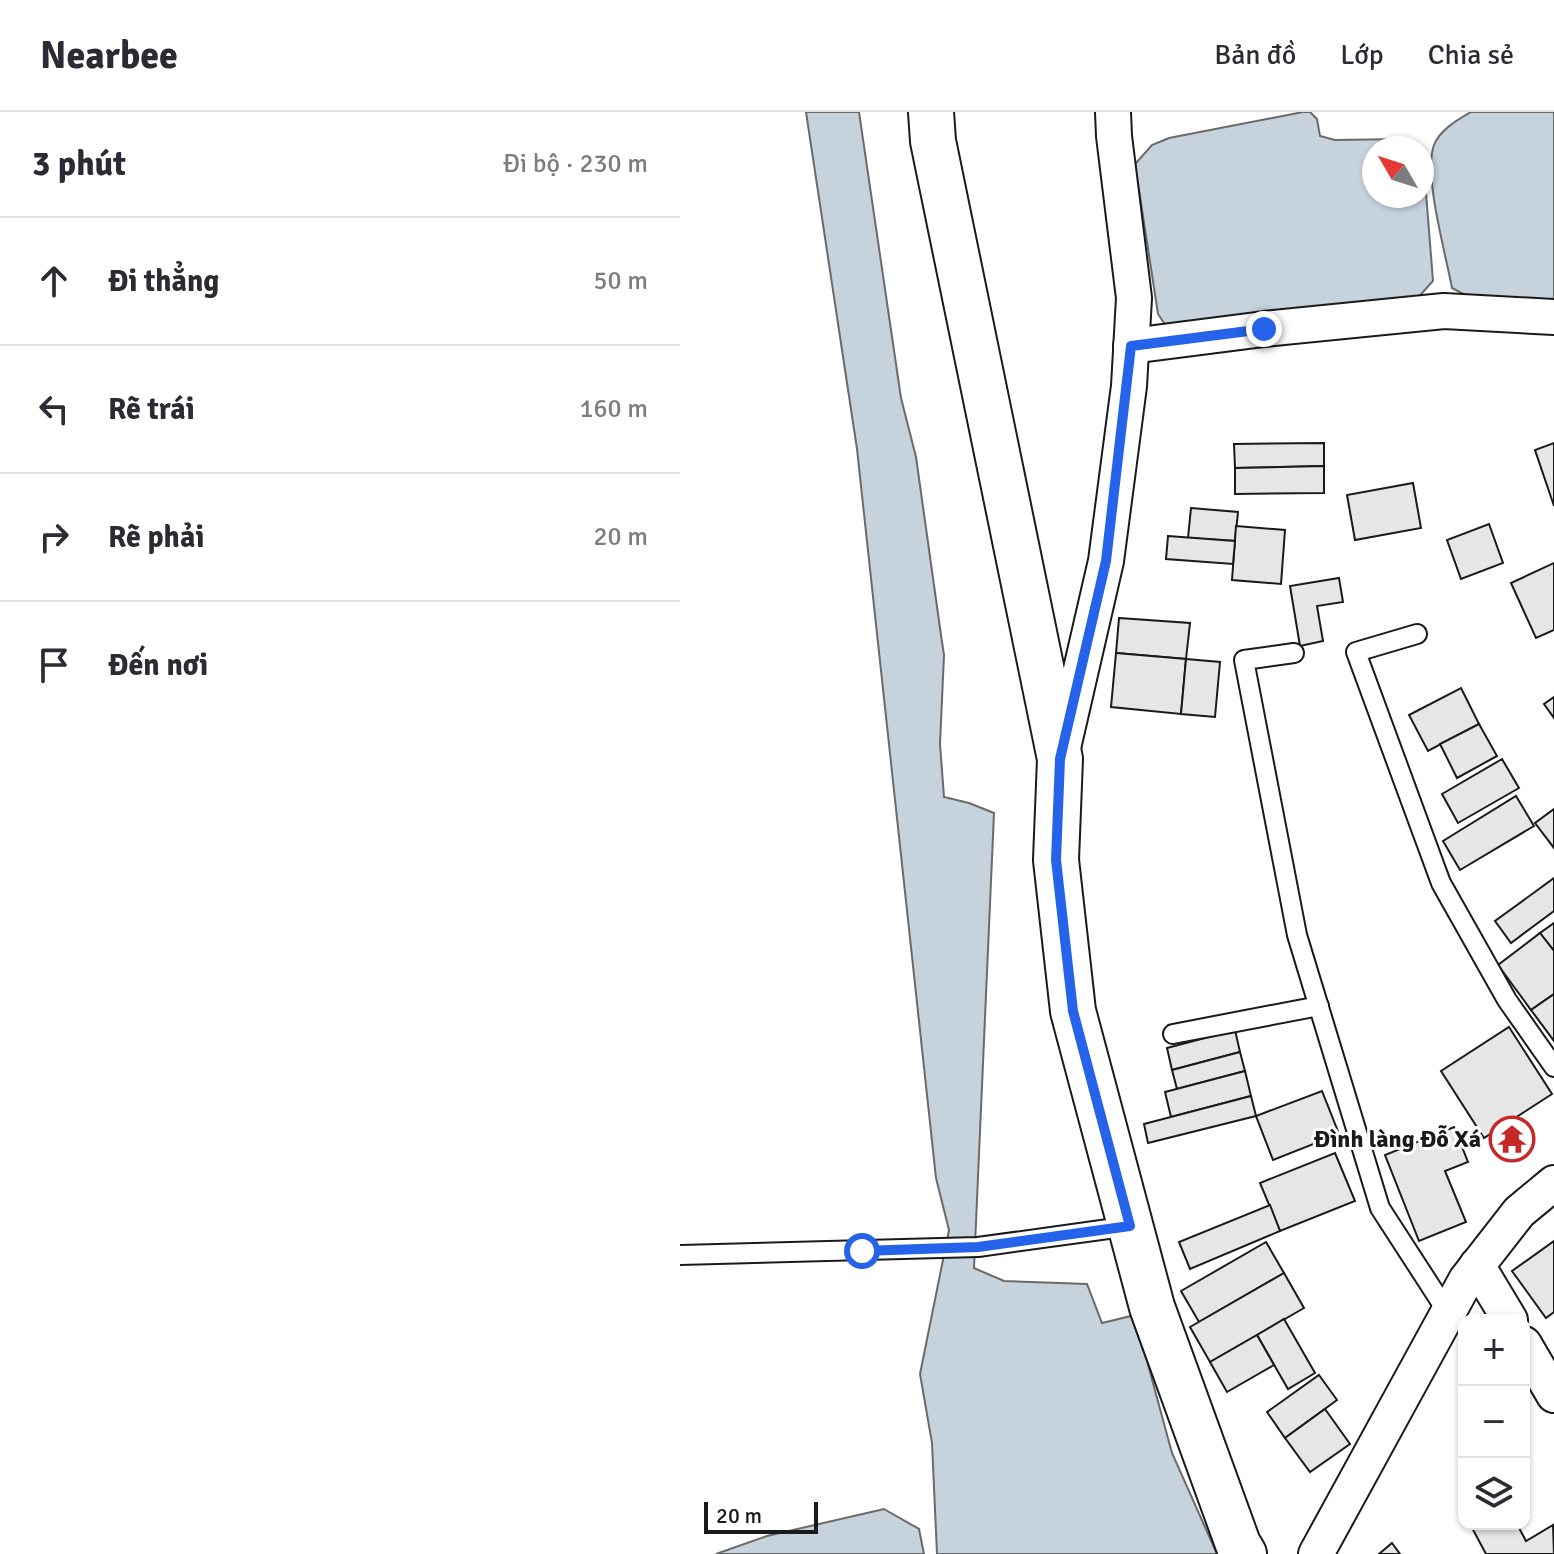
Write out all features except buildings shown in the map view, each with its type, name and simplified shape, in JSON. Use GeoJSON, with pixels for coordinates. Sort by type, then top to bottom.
{"type":"FeatureCollection","features":[{"type":"Feature","properties":{"kind":"main road"},"geometry":{"type":"LineString","coordinates":[[931,112],[933,141],[1060,759],[1056,860],[1073,1011],[1152,1307],[1244,1554]]}},
{"type":"Feature","properties":{"kind":"street"},"geometry":{"type":"LineString","coordinates":[[1060,759],[1106,561],[1131,346],[1134,298],[1113,112]]}},
{"type":"Feature","properties":{"kind":"street"},"geometry":{"type":"LineString","coordinates":[[1131,346],[1444,311],[1554,317]]}},
{"type":"Feature","properties":{"kind":"street"},"geometry":{"type":"LineString","coordinates":[[1316,1554],[1477,1265],[1519,1212],[1554,1183]]}},
{"type":"Feature","properties":{"kind":"street"},"geometry":{"type":"LineString","coordinates":[[1477,1265],[1506,1314]]}},
{"type":"Feature","properties":{"kind":"street"},"geometry":{"type":"LineString","coordinates":[[1530,1354],[1554,1395]]}},
{"type":"Feature","properties":{"kind":"lane"},"geometry":{"type":"LineString","coordinates":[[1417,634],[1356,652],[1441,883],[1507,1000],[1554,1067]]}},
{"type":"Feature","properties":{"kind":"lane"},"geometry":{"type":"LineString","coordinates":[[1294,653],[1244,660],[1297,935],[1380,1208],[1448,1313]]}},
{"type":"Feature","properties":{"kind":"lane"},"geometry":{"type":"LineString","coordinates":[[1173,1034],[1319,1006]]}},
{"type":"Feature","properties":{"kind":"lane"},"geometry":{"type":"LineString","coordinates":[[680,1255],[978,1247],[1130,1226]]}},
{"type":"Feature","properties":{"kind":"shaded area"},"geometry":{"type":"Polygon","coordinates":[[[806,112],[859,112],[901,398],[916,457],[944,655],[940,744],[944,797],[994,813],[974,1268],[1004,1281],[1087,1284],[1102,1323],[1131,1316],[1147,1361],[1172,1453],[1217,1554],[937,1554],[932,1443],[920,1374],[949,1230],[936,1178],[857,449],[806,112]]]}},
{"type":"Feature","properties":{"kind":"shaded area"},"geometry":{"type":"Polygon","coordinates":[[[1310,112],[1317,119],[1320,136],[1335,140],[1362,140],[1362,208],[1427,208],[1433,281],[1415,301],[1166,326],[1158,314],[1135,164],[1152,145],[1169,138],[1310,112]]]}},
{"type":"Feature","properties":{"kind":"shaded area"},"geometry":{"type":"Polygon","coordinates":[[[1471,112],[1554,112],[1554,301],[1469,297],[1452,288],[1434,199],[1434,145],[1455,122],[1471,112]]]}},
{"type":"Feature","properties":{"kind":"shaded area"},"geometry":{"type":"Polygon","coordinates":[[[884,1509],[919,1529],[924,1554],[716,1554],[767,1536],[884,1509]]]}},
{"type":"Feature","properties":{"kind":"place","name":"Đình làng Đỗ Xá"},"geometry":{"type":"Point","coordinates":[1512,1139]}},
{"type":"Feature","properties":{"kind":"route"},"geometry":{"type":"LineString","coordinates":[[862,1251],[978,1247],[1130,1226],[1073,1011],[1056,860],[1060,759],[1106,561],[1129,386],[1131,346],[1264,329]]}}]}
